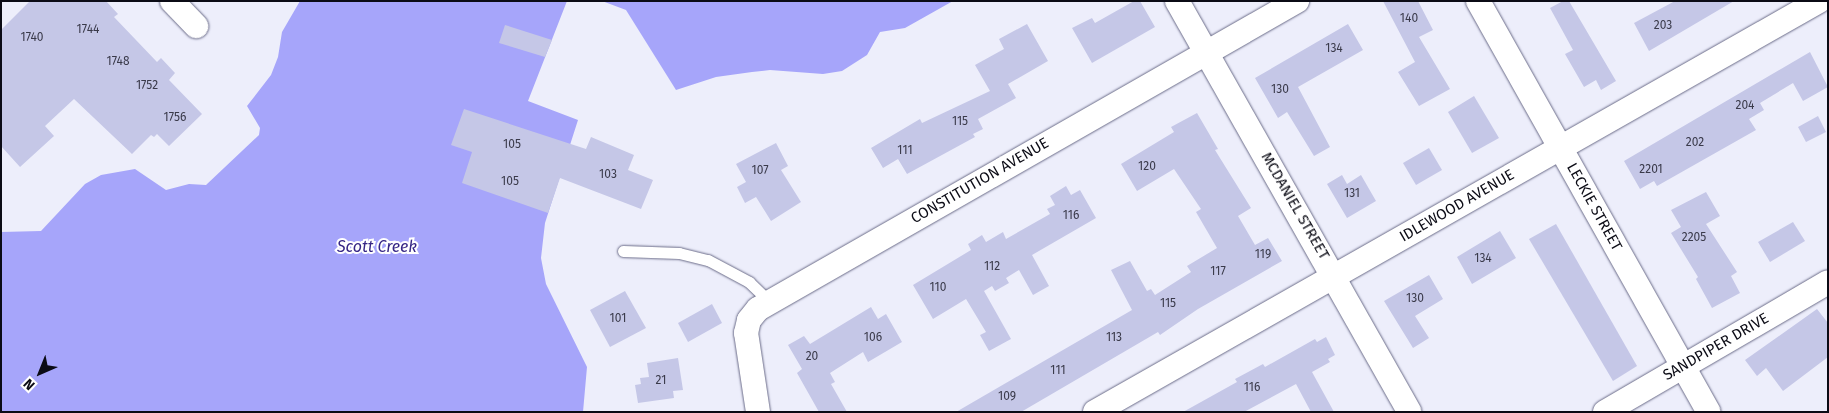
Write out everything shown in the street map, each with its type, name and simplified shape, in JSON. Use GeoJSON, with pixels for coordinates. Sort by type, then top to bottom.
{"type":"FeatureCollection","features":[{"type":"Feature","properties":{"kind":"street"},"geometry":{"type":"LineString","coordinates":[[172,1],[196,26]]}},
{"type":"Feature","properties":{"kind":"street","name":"MCDANIEL STREET"},"geometry":{"type":"LineString","coordinates":[[1177,1],[1410,412]]}},
{"type":"Feature","properties":{"kind":"street","name":"CONSTITUTION AVENUE"},"geometry":{"type":"LineString","coordinates":[[758,412],[746,333],[753,314],[770,302],[1297,1]]}},
{"type":"Feature","properties":{"kind":"street","name":"LECKIE STREET"},"geometry":{"type":"LineString","coordinates":[[1478,1],[1709,412]]}},
{"type":"Feature","properties":{"kind":"street","name":"IDLEWOOD AVENUE"},"geometry":{"type":"LineString","coordinates":[[1095,412],[1819,1]]}},
{"type":"Feature","properties":{"kind":"street","name":"SANDPIPER DRIVE"},"geometry":{"type":"LineString","coordinates":[[1605,412],[1828,282]]}},
{"type":"Feature","properties":{"kind":"lane"},"geometry":{"type":"LineString","coordinates":[[623,251],[679,253],[708,260],[748,282],[770,302]]}},
{"type":"Feature","properties":{"kind":"water","name":"Scott Creek"},"geometry":{"type":"Polygon","coordinates":[[[300,1],[567,1],[528,101],[578,120],[545,223],[541,258],[546,284],[587,367],[583,412],[1,412],[1,232],[41,231],[85,184],[101,175],[135,169],[166,190],[189,184],[206,185],[259,135],[260,128],[247,106],[271,75],[278,57],[282,32],[300,1]]]}},
{"type":"Feature","properties":{"kind":"water"},"geometry":{"type":"Polygon","coordinates":[[[602,1],[953,1],[905,28],[880,32],[867,55],[842,71],[823,74],[770,70],[752,72],[716,77],[676,90],[626,10],[602,1]]]}},
{"type":"Feature","properties":{"kind":"building"},"geometry":{"type":"Polygon","coordinates":[[[30,1],[106,1],[118,14],[114,17],[157,62],[161,58],[175,73],[169,80],[202,114],[169,146],[157,134],[154,137],[151,135],[132,154],[74,99],[45,126],[54,136],[20,167],[1,146],[1,30],[30,1]]]}},
{"type":"Feature","properties":{"kind":"building"},"geometry":{"type":"Polygon","coordinates":[[[1134,1],[1140,1],[1155,27],[1092,63],[1072,28],[1092,18],[1095,23],[1134,1]]]}},
{"type":"Feature","properties":{"kind":"building"},"geometry":{"type":"Polygon","coordinates":[[[1383,1],[1418,1],[1433,30],[1419,37],[1450,89],[1419,106],[1398,72],[1415,62],[1383,1]]]}},
{"type":"Feature","properties":{"kind":"building"},"geometry":{"type":"Polygon","coordinates":[[[1563,1],[1569,1],[1616,81],[1601,90],[1596,80],[1584,87],[1565,54],[1573,50],[1550,8],[1563,1]]]}},
{"type":"Feature","properties":{"kind":"building"},"geometry":{"type":"Polygon","coordinates":[[[1675,1],[1734,1],[1649,51],[1634,23],[1675,1]]]}},
{"type":"Feature","properties":{"kind":"building"},"geometry":{"type":"Polygon","coordinates":[[[1027,24],[1048,61],[1008,84],[1016,98],[978,119],[983,129],[973,134],[975,137],[907,174],[898,159],[883,168],[871,148],[920,119],[922,123],[990,91],[975,65],[1004,49],[999,39],[1027,24]]]}},
{"type":"Feature","properties":{"kind":"building"},"geometry":{"type":"Polygon","coordinates":[[[1348,24],[1363,50],[1298,87],[1330,147],[1314,156],[1287,112],[1278,118],[1255,78],[1348,24]]]}},
{"type":"Feature","properties":{"kind":"building"},"geometry":{"type":"Polygon","coordinates":[[[505,25],[552,40],[545,57],[499,43],[505,25]]]}},
{"type":"Feature","properties":{"kind":"building"},"geometry":{"type":"Polygon","coordinates":[[[1810,52],[1828,87],[1803,101],[1793,83],[1760,103],[1764,110],[1749,119],[1756,130],[1657,186],[1654,181],[1640,189],[1624,161],[1810,52]]]}},
{"type":"Feature","properties":{"kind":"building"},"geometry":{"type":"Polygon","coordinates":[[[1474,96],[1499,138],[1472,153],[1448,112],[1474,96]]]}},
{"type":"Feature","properties":{"kind":"building"},"geometry":{"type":"Polygon","coordinates":[[[464,109],[586,149],[591,137],[634,155],[628,170],[653,180],[641,209],[560,178],[548,213],[462,183],[472,152],[451,145],[464,109]]]}},
{"type":"Feature","properties":{"kind":"building"},"geometry":{"type":"Polygon","coordinates":[[[1197,113],[1218,149],[1215,150],[1251,208],[1238,216],[1255,245],[1268,238],[1282,261],[1198,309],[1160,335],[1158,332],[1021,412],[956,412],[1132,310],[1111,270],[1130,261],[1147,291],[1151,289],[1155,295],[1191,272],[1187,266],[1217,248],[1196,212],[1201,209],[1174,169],[1137,191],[1121,164],[1174,132],[1171,127],[1197,113]]]}},
{"type":"Feature","properties":{"kind":"building"},"geometry":{"type":"Polygon","coordinates":[[[1818,116],[1826,132],[1806,142],[1798,127],[1818,116]]]}},
{"type":"Feature","properties":{"kind":"building"},"geometry":{"type":"Polygon","coordinates":[[[776,143],[788,166],[781,170],[801,202],[771,221],[756,197],[745,203],[737,187],[746,182],[736,164],[776,143]]]}},
{"type":"Feature","properties":{"kind":"building"},"geometry":{"type":"Polygon","coordinates":[[[1429,148],[1442,170],[1416,185],[1403,163],[1429,148]]]}},
{"type":"Feature","properties":{"kind":"building"},"geometry":{"type":"Polygon","coordinates":[[[1342,175],[1347,184],[1361,175],[1376,201],[1347,218],[1327,184],[1342,175]]]}},
{"type":"Feature","properties":{"kind":"building"},"geometry":{"type":"Polygon","coordinates":[[[1066,186],[1071,195],[1080,190],[1096,218],[1032,255],[1049,286],[1033,295],[1019,270],[1006,278],[1009,283],[995,291],[992,286],[984,291],[1011,339],[989,351],[980,335],[986,332],[966,299],[933,319],[913,285],[971,250],[968,244],[982,235],[986,242],[1003,232],[1006,239],[1050,214],[1047,209],[1055,205],[1050,196],[1066,186]]]}},
{"type":"Feature","properties":{"kind":"building"},"geometry":{"type":"Polygon","coordinates":[[[1706,192],[1720,216],[1706,224],[1737,272],[1731,276],[1740,293],[1712,308],[1696,279],[1698,277],[1671,233],[1681,227],[1671,210],[1706,192]]]}},
{"type":"Feature","properties":{"kind":"building"},"geometry":{"type":"Polygon","coordinates":[[[1793,222],[1805,241],[1770,262],[1758,242],[1793,222]]]}},
{"type":"Feature","properties":{"kind":"building"},"geometry":{"type":"Polygon","coordinates":[[[1556,224],[1637,366],[1613,381],[1529,239],[1556,224]]]}},
{"type":"Feature","properties":{"kind":"building"},"geometry":{"type":"Polygon","coordinates":[[[1500,231],[1516,258],[1472,284],[1457,257],[1500,231]]]}},
{"type":"Feature","properties":{"kind":"building"},"geometry":{"type":"Polygon","coordinates":[[[1429,275],[1443,299],[1415,316],[1429,338],[1413,348],[1384,301],[1429,275]]]}},
{"type":"Feature","properties":{"kind":"building"},"geometry":{"type":"Polygon","coordinates":[[[625,291],[646,328],[610,347],[590,310],[625,291]]]}},
{"type":"Feature","properties":{"kind":"building"},"geometry":{"type":"Polygon","coordinates":[[[712,304],[722,323],[688,342],[678,323],[712,304]]]}},
{"type":"Feature","properties":{"kind":"building"},"geometry":{"type":"Polygon","coordinates":[[[871,307],[878,319],[886,314],[902,342],[868,362],[863,352],[830,373],[835,382],[831,384],[847,412],[819,412],[797,373],[802,369],[788,345],[804,336],[810,344],[871,307]]]}},
{"type":"Feature","properties":{"kind":"building"},"geometry":{"type":"Polygon","coordinates":[[[1817,309],[1828,323],[1828,357],[1783,391],[1766,368],[1757,376],[1745,360],[1817,309]]]}},
{"type":"Feature","properties":{"kind":"building"},"geometry":{"type":"Polygon","coordinates":[[[1326,337],[1335,355],[1328,359],[1330,362],[1312,372],[1334,412],[1311,412],[1296,384],[1244,412],[1183,412],[1237,382],[1235,379],[1263,364],[1265,367],[1315,339],[1317,342],[1326,337]]]}},
{"type":"Feature","properties":{"kind":"building"},"geometry":{"type":"Polygon","coordinates":[[[678,358],[683,390],[673,391],[674,398],[638,403],[635,385],[641,384],[640,378],[649,377],[647,363],[678,358]]]}}]}
